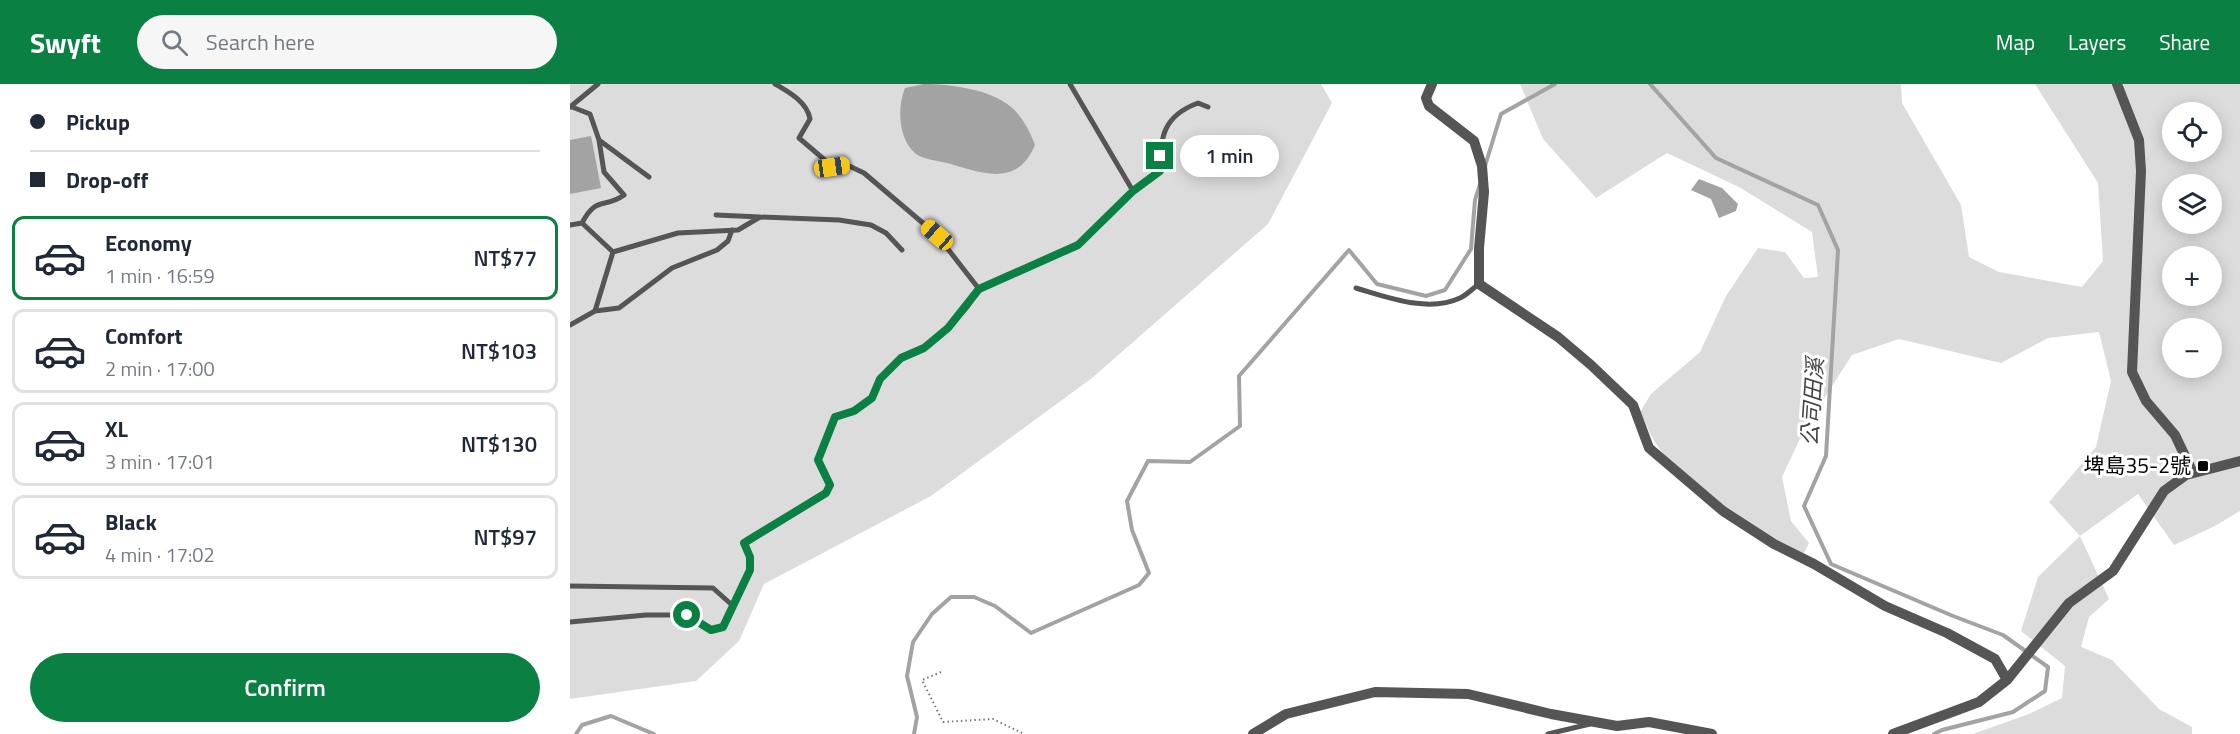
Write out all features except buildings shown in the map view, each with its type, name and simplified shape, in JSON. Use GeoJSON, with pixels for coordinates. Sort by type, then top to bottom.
{"type":"FeatureCollection","features":[{"type":"Feature","properties":{"kind":"street"},"geometry":{"type":"LineString","coordinates":[[1432,84],[1426,98],[1429,106],[1474,141],[1482,166],[1484,192],[1479,248],[1479,284],[1558,337],[1592,365],[1633,405],[1649,448],[1723,511],[1774,544],[1814,564],[1885,606],[1947,633],[1995,659],[2007,680]]}},
{"type":"Feature","properties":{"kind":"street"},"geometry":{"type":"LineString","coordinates":[[2117,84],[2139,140],[2141,171],[2132,372],[2146,401],[2175,435],[2193,473]]}},
{"type":"Feature","properties":{"kind":"street"},"geometry":{"type":"LineString","coordinates":[[1893,734],[1979,702],[2007,680],[2069,603],[2114,571],[2164,491],[2193,473],[2240,461]]}},
{"type":"Feature","properties":{"kind":"street"},"geometry":{"type":"LineString","coordinates":[[1253,734],[1286,714],[1375,692],[1468,694],[1551,714],[1617,726],[1649,722],[1712,734]]}},
{"type":"Feature","properties":{"kind":"lane"},"geometry":{"type":"LineString","coordinates":[[582,223],[588,212],[600,202],[617,200],[624,195],[604,172],[599,140],[590,114],[571,107],[598,84]]}},
{"type":"Feature","properties":{"kind":"lane"},"geometry":{"type":"LineString","coordinates":[[775,84],[800,101],[808,110],[810,119],[799,138],[832,167],[847,165],[864,173],[937,235],[979,289]]}},
{"type":"Feature","properties":{"kind":"lane"},"geometry":{"type":"LineString","coordinates":[[1070,84],[1133,191]]}},
{"type":"Feature","properties":{"kind":"lane"},"geometry":{"type":"LineString","coordinates":[[570,622],[646,615],[687,615],[711,630],[723,627],[750,570],[750,557],[744,543],[826,493],[830,485],[818,460],[835,417],[854,411],[872,398],[880,379],[901,358],[924,348],[948,328],[979,289],[1078,245],[1133,191],[1160,171],[1160,141],[1164,130],[1176,116],[1183,109],[1198,103],[1208,107]]}},
{"type":"Feature","properties":{"kind":"lane"},"geometry":{"type":"LineString","coordinates":[[599,140],[650,177]]}},
{"type":"Feature","properties":{"kind":"lane"},"geometry":{"type":"LineString","coordinates":[[716,215],[839,220],[871,225],[886,232],[902,250]]}},
{"type":"Feature","properties":{"kind":"lane"},"geometry":{"type":"LineString","coordinates":[[613,252],[678,233],[738,230],[760,217]]}},
{"type":"Feature","properties":{"kind":"lane"},"geometry":{"type":"LineString","coordinates":[[570,225],[582,223]]}},
{"type":"Feature","properties":{"kind":"lane"},"geometry":{"type":"LineString","coordinates":[[582,223],[613,252]]}},
{"type":"Feature","properties":{"kind":"lane"},"geometry":{"type":"LineString","coordinates":[[570,325],[595,311],[619,308],[672,268],[717,250],[728,241],[732,230]]}},
{"type":"Feature","properties":{"kind":"lane"},"geometry":{"type":"LineString","coordinates":[[595,311],[613,252]]}},
{"type":"Feature","properties":{"kind":"lane"},"geometry":{"type":"LineString","coordinates":[[1356,288],[1396,299],[1435,304],[1460,298],[1479,284]]}},
{"type":"Feature","properties":{"kind":"lane"},"geometry":{"type":"LineString","coordinates":[[570,586],[713,588],[732,605]]}},
{"type":"Feature","properties":{"kind":"lane"},"geometry":{"type":"LineString","coordinates":[[1548,734],[1597,722]]}},
{"type":"Feature","properties":{"kind":"path"},"geometry":{"type":"LineString","coordinates":[[941,672],[922,680],[943,722],[993,719],[1024,734]]}},
{"type":"Feature","properties":{"kind":"shaded area"},"geometry":{"type":"Polygon","coordinates":[[[570,84],[1321,84],[1332,103],[1268,224],[1092,378],[931,496],[764,584],[739,641],[696,681],[570,699],[570,84]]]}},
{"type":"Feature","properties":{"kind":"shaded area"},"geometry":{"type":"Polygon","coordinates":[[[924,84],[957,86],[991,95],[1010,106],[1025,124],[1035,145],[1027,159],[1019,167],[997,174],[927,159],[916,154],[910,148],[902,132],[900,114],[902,96],[905,88],[924,84]]]}},
{"type":"Feature","properties":{"kind":"shaded area"},"geometry":{"type":"Polygon","coordinates":[[[1520,84],[1901,84],[1902,103],[1961,205],[1969,257],[1999,272],[2082,287],[2103,261],[2098,183],[2035,84],[2240,84],[2240,511],[2213,527],[2174,545],[2138,494],[2080,536],[2049,502],[2096,447],[2111,381],[2099,332],[2048,338],[2001,363],[1899,339],[1852,355],[1805,428],[1782,477],[1791,521],[1809,543],[1804,553],[1788,546],[1747,523],[1684,475],[1657,445],[1640,412],[1651,394],[1700,352],[1726,296],[1758,248],[1785,252],[1804,278],[1818,277],[1812,232],[1739,187],[1667,153],[1596,198],[1543,139],[1520,84]]]}},
{"type":"Feature","properties":{"kind":"shaded area"},"geometry":{"type":"Polygon","coordinates":[[[591,136],[601,188],[570,194],[570,140],[591,136]]]}},
{"type":"Feature","properties":{"kind":"shaded area"},"geometry":{"type":"Polygon","coordinates":[[[1699,179],[1722,188],[1738,204],[1736,211],[1719,218],[1711,199],[1691,190],[1699,179]]]}},
{"type":"Feature","properties":{"kind":"shaded area"},"geometry":{"type":"Polygon","coordinates":[[[2080,536],[2109,599],[2089,617],[2081,647],[2112,660],[2159,709],[2192,727],[2192,734],[1973,734],[2029,714],[2062,698],[2065,666],[2021,631],[2038,577],[2080,536]]]}},
{"type":"Feature","properties":{"kind":"waterway"},"geometry":{"type":"LineString","coordinates":[[1485,166],[1501,114],[1555,84]]}},
{"type":"Feature","properties":{"kind":"waterway","name":"公司田溪"},"geometry":{"type":"LineString","coordinates":[[1650,84],[1716,158],[1818,205],[1838,250],[1826,456],[1804,506],[1831,564],[2003,635],[2048,667],[2045,691],[2013,712],[1934,734]]}},
{"type":"Feature","properties":{"kind":"waterway"},"geometry":{"type":"LineString","coordinates":[[914,734],[917,717],[907,676],[913,642],[932,614],[951,597],[974,597],[995,606],[1031,633],[1139,585],[1149,573],[1132,530],[1127,501],[1148,461],[1190,462],[1240,426],[1239,376],[1349,250],[1377,284],[1426,296],[1445,290],[1471,249],[1475,200],[1480,184]]}},
{"type":"Feature","properties":{"kind":"waterway"},"geometry":{"type":"LineString","coordinates":[[576,734],[582,725],[611,716],[654,734]]}},
{"type":"Feature","properties":{"kind":"place","name":"埤島35-2號"},"geometry":{"type":"Point","coordinates":[2203,466]}},
{"type":"Feature","properties":{"kind":"route"},"geometry":{"type":"LineString","coordinates":[[687,615],[711,630],[723,627],[750,570],[750,557],[744,543],[826,493],[830,485],[818,460],[835,417],[854,411],[872,398],[880,379],[901,358],[924,348],[948,328],[967,308],[979,289],[1078,245],[1133,191],[1160,171],[1160,156]]}}]}
